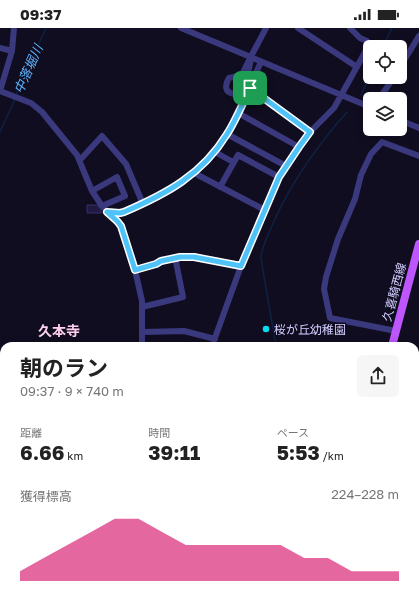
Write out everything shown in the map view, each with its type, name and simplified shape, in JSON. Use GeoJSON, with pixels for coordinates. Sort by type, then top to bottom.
{"type":"FeatureCollection","features":[{"type":"Feature","properties":{"kind":"main road","name":"久喜騎西線"},"geometry":{"type":"LineString","coordinates":[[393,342],[419,244]]}},
{"type":"Feature","properties":{"kind":"street"},"geometry":{"type":"LineString","coordinates":[[14,28],[12,51],[0,91],[31,103],[38,108],[70,144],[80,160],[92,191],[102,206],[121,226],[135,270],[142,307],[142,342]]}},
{"type":"Feature","properties":{"kind":"street"},"geometry":{"type":"LineString","coordinates":[[181,28],[363,104]]}},
{"type":"Feature","properties":{"kind":"street"},"geometry":{"type":"LineString","coordinates":[[251,58],[249,69],[239,92],[234,94],[228,92],[225,85],[229,78],[242,76],[247,63],[266,28]]}},
{"type":"Feature","properties":{"kind":"street"},"geometry":{"type":"LineString","coordinates":[[298,28],[357,67]]}},
{"type":"Feature","properties":{"kind":"street"},"geometry":{"type":"LineString","coordinates":[[214,342],[241,266],[279,177],[310,132],[331,112],[369,45],[367,41],[360,38],[350,28]]}},
{"type":"Feature","properties":{"kind":"street"},"geometry":{"type":"LineString","coordinates":[[407,56],[419,36]]}},
{"type":"Feature","properties":{"kind":"street"},"geometry":{"type":"LineString","coordinates":[[0,48],[12,51]]}},
{"type":"Feature","properties":{"kind":"street"},"geometry":{"type":"LineString","coordinates":[[107,212],[120,213],[143,204],[173,189],[194,173],[215,152],[227,134],[261,62]]}},
{"type":"Feature","properties":{"kind":"street"},"geometry":{"type":"LineString","coordinates":[[250,88],[310,132]]}},
{"type":"Feature","properties":{"kind":"street"},"geometry":{"type":"LineString","coordinates":[[238,113],[299,147]]}},
{"type":"Feature","properties":{"kind":"street"},"geometry":{"type":"LineString","coordinates":[[407,123],[419,128]]}},
{"type":"Feature","properties":{"kind":"street"},"geometry":{"type":"LineString","coordinates":[[227,134],[286,166]]}},
{"type":"Feature","properties":{"kind":"street"},"geometry":{"type":"LineString","coordinates":[[80,160],[102,136],[126,164],[143,204]]}},
{"type":"Feature","properties":{"kind":"street"},"geometry":{"type":"LineString","coordinates":[[396,331],[330,318],[324,289],[326,277],[338,239],[355,199],[361,175],[371,154],[382,142],[419,156]]}},
{"type":"Feature","properties":{"kind":"street"},"geometry":{"type":"LineString","coordinates":[[215,152],[233,162]]}},
{"type":"Feature","properties":{"kind":"street"},"geometry":{"type":"LineString","coordinates":[[220,187],[238,155],[279,177]]}},
{"type":"Feature","properties":{"kind":"street"},"geometry":{"type":"LineString","coordinates":[[194,173],[265,210]]}},
{"type":"Feature","properties":{"kind":"street"},"geometry":{"type":"LineString","coordinates":[[92,191],[117,177],[125,196],[102,206]]}},
{"type":"Feature","properties":{"kind":"street"},"geometry":{"type":"LineString","coordinates":[[135,270],[175,258],[194,257],[241,266]]}},
{"type":"Feature","properties":{"kind":"street"},"geometry":{"type":"LineString","coordinates":[[142,307],[183,297],[175,258]]}},
{"type":"Feature","properties":{"kind":"street"},"geometry":{"type":"LineString","coordinates":[[143,332],[184,331],[215,339]]}},
{"type":"Feature","properties":{"kind":"building"},"geometry":{"type":"Polygon","coordinates":[[[87,205],[98,205],[98,207],[101,207],[101,213],[87,213],[87,205]]]}},
{"type":"Feature","properties":{"kind":"waterway","name":"中落堀川"},"geometry":{"type":"LineString","coordinates":[[16,95],[46,28]]}},
{"type":"Feature","properties":{"kind":"waterway"},"geometry":{"type":"LineString","coordinates":[[386,40],[392,28]]}},
{"type":"Feature","properties":{"kind":"waterway"},"geometry":{"type":"LineString","coordinates":[[361,95],[366,84]]}},
{"type":"Feature","properties":{"kind":"waterway","name":"中落堀川"},"geometry":{"type":"LineString","coordinates":[[0,132],[15,99]]}},
{"type":"Feature","properties":{"kind":"waterway"},"geometry":{"type":"LineString","coordinates":[[275,342],[261,259],[262,250],[275,218],[292,186],[324,140],[347,112]]}},
{"type":"Feature","properties":{"kind":"place","name":"桜が丘幼稚園"},"geometry":{"type":"Point","coordinates":[266,329]}},
{"type":"Feature","properties":{"kind":"district","name":"久本寺"},"geometry":{"type":"Point","coordinates":[59,330]}},
{"type":"Feature","properties":{"kind":"route"},"geometry":{"type":"LineString","coordinates":[[250,88],[310,132],[279,177],[241,266],[194,257],[180,257],[171,258],[145,268],[135,270],[121,226],[107,212],[124,212],[152,200],[173,189],[206,163],[227,134],[250,88]]}}]}
